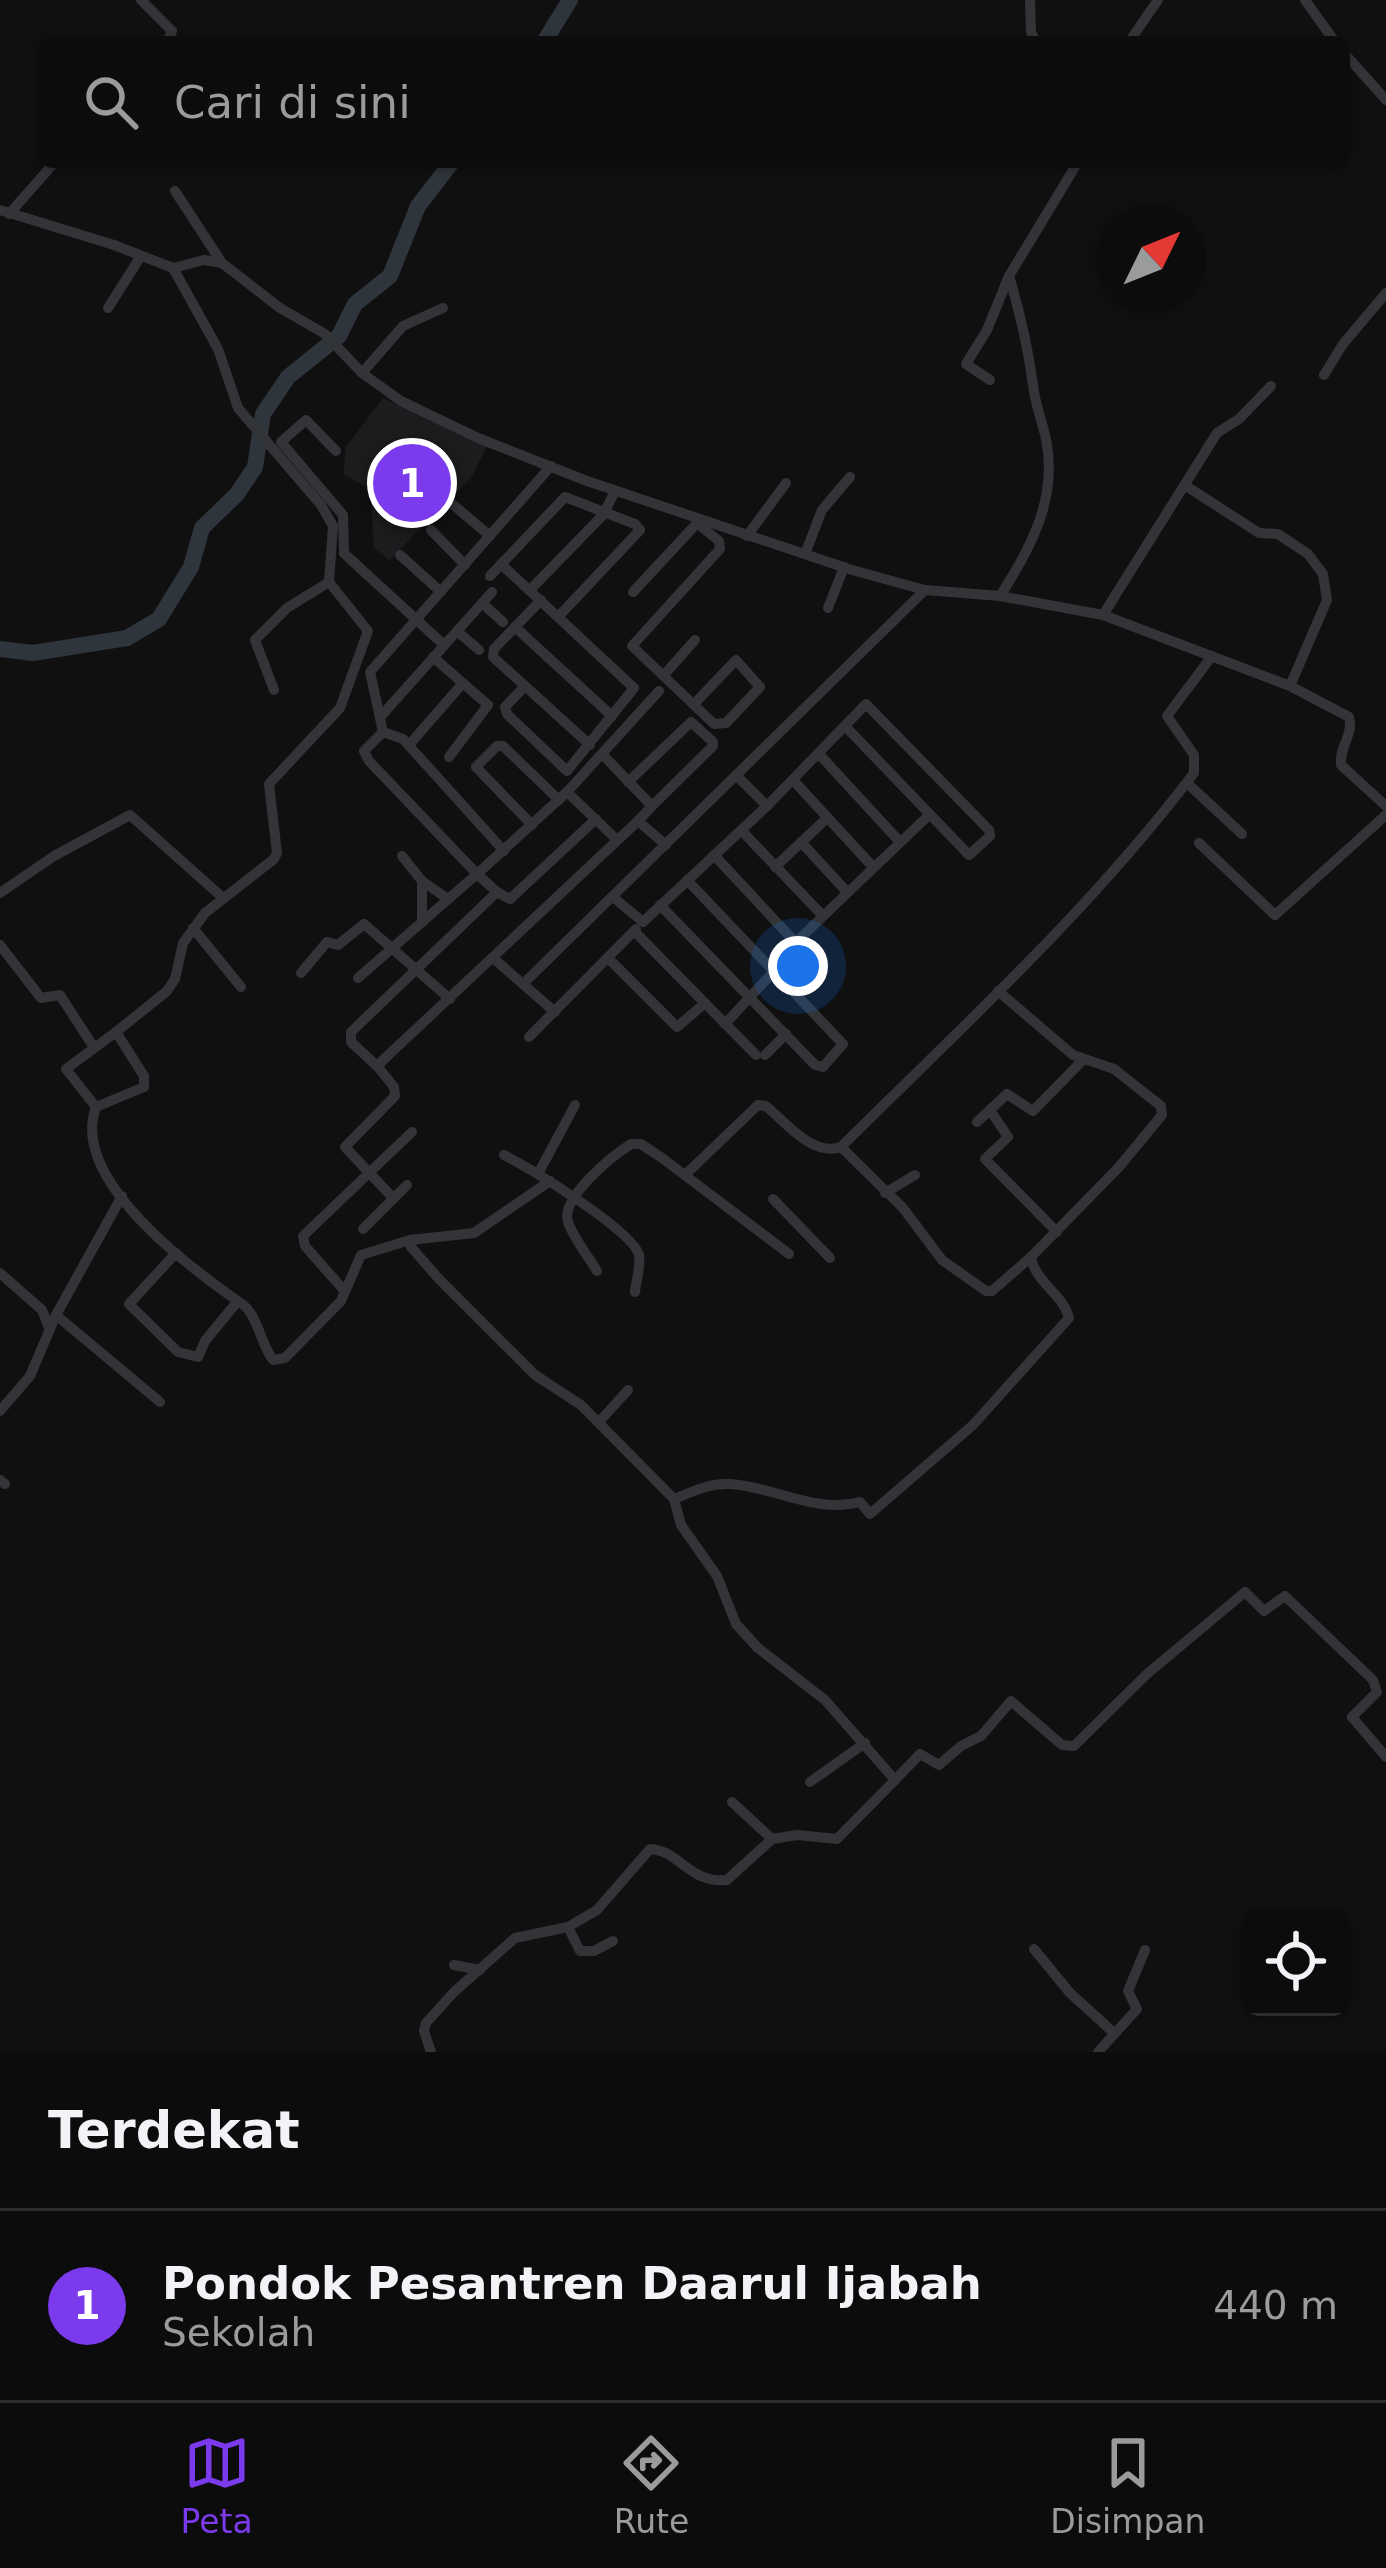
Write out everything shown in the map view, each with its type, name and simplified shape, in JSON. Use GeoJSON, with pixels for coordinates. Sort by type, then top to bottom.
{"type":"FeatureCollection","features":[{"type":"Feature","properties":{"kind":"street"},"geometry":{"type":"LineString","coordinates":[[141,0],[172,31],[170,36]]}},
{"type":"Feature","properties":{"kind":"street"},"geometry":{"type":"LineString","coordinates":[[1030,0],[1033,36]]}},
{"type":"Feature","properties":{"kind":"street"},"geometry":{"type":"LineString","coordinates":[[1134,36],[1158,0]]}},
{"type":"Feature","properties":{"kind":"street"},"geometry":{"type":"LineString","coordinates":[[1305,0],[1331,36]]}},
{"type":"Feature","properties":{"kind":"street"},"geometry":{"type":"LineString","coordinates":[[1350,60],[1386,100]]}},
{"type":"Feature","properties":{"kind":"street"},"geometry":{"type":"LineString","coordinates":[[49,168],[4,212],[173,268],[204,260],[222,263]]}},
{"type":"Feature","properties":{"kind":"street"},"geometry":{"type":"LineString","coordinates":[[990,380],[966,364],[987,330],[1009,277],[1074,168]]}},
{"type":"Feature","properties":{"kind":"street"},"geometry":{"type":"LineString","coordinates":[[175,191],[222,263],[280,308],[325,334],[362,373],[401,400],[478,438],[698,521],[925,590],[1000,596],[1103,615],[1290,686],[1349,717],[1351,731],[1342,747],[1341,764],[1386,806]]}},
{"type":"Feature","properties":{"kind":"street"},"geometry":{"type":"LineString","coordinates":[[108,308],[140,256]]}},
{"type":"Feature","properties":{"kind":"street"},"geometry":{"type":"LineString","coordinates":[[173,268],[218,349],[231,394],[333,526],[329,582],[368,631],[351,684],[328,724],[269,784],[274,859],[222,896],[193,928],[167,992],[66,1069],[96,1107],[94,1134],[99,1156],[122,1196],[176,1253],[248,1309],[271,1358],[281,1361],[341,1301],[361,1255],[410,1240],[474,1233],[550,1181]]}},
{"type":"Feature","properties":{"kind":"street"},"geometry":{"type":"LineString","coordinates":[[1000,596],[1040,522],[1048,482],[1046,440],[1031,361],[1009,277]]}},
{"type":"Feature","properties":{"kind":"street"},"geometry":{"type":"LineString","coordinates":[[1324,376],[1343,344],[1386,292]]}},
{"type":"Feature","properties":{"kind":"street"},"geometry":{"type":"LineString","coordinates":[[362,373],[404,326],[442,308]]}},
{"type":"Feature","properties":{"kind":"street"},"geometry":{"type":"LineString","coordinates":[[1103,615],[1217,433],[1239,419],[1271,386]]}},
{"type":"Feature","properties":{"kind":"street"},"geometry":{"type":"LineString","coordinates":[[336,451],[306,420],[281,442],[343,515],[344,553],[444,645]]}},
{"type":"Feature","properties":{"kind":"street"},"geometry":{"type":"LineString","coordinates":[[383,732],[370,672],[551,466]]}},
{"type":"Feature","properties":{"kind":"street"},"geometry":{"type":"LineString","coordinates":[[805,554],[822,510],[850,477]]}},
{"type":"Feature","properties":{"kind":"street"},"geometry":{"type":"LineString","coordinates":[[747,536],[786,483]]}},
{"type":"Feature","properties":{"kind":"street"},"geometry":{"type":"LineString","coordinates":[[1186,486],[1259,533],[1278,534],[1308,554],[1323,574],[1327,600],[1290,686]]}},
{"type":"Feature","properties":{"kind":"street"},"geometry":{"type":"LineString","coordinates":[[530,590],[603,515],[614,490]]}},
{"type":"Feature","properties":{"kind":"street"},"geometry":{"type":"LineString","coordinates":[[490,577],[565,497],[635,524],[640,530],[558,616]]}},
{"type":"Feature","properties":{"kind":"street"},"geometry":{"type":"LineString","coordinates":[[450,502],[490,536]]}},
{"type":"Feature","properties":{"kind":"street"},"geometry":{"type":"LineString","coordinates":[[633,592],[698,521]]}},
{"type":"Feature","properties":{"kind":"street"},"geometry":{"type":"LineString","coordinates":[[694,704],[736,660],[760,687],[726,723],[714,724],[632,646],[721,549],[698,521]]}},
{"type":"Feature","properties":{"kind":"street"},"geometry":{"type":"LineString","coordinates":[[430,530],[465,565]]}},
{"type":"Feature","properties":{"kind":"street"},"geometry":{"type":"LineString","coordinates":[[400,555],[441,592]]}},
{"type":"Feature","properties":{"kind":"street"},"geometry":{"type":"LineString","coordinates":[[501,564],[634,688],[567,771],[507,714],[505,707],[525,686]]}},
{"type":"Feature","properties":{"kind":"street"},"geometry":{"type":"LineString","coordinates":[[828,608],[844,567]]}},
{"type":"Feature","properties":{"kind":"street"},"geometry":{"type":"LineString","coordinates":[[274,689],[255,640],[287,608],[329,582]]}},
{"type":"Feature","properties":{"kind":"street"},"geometry":{"type":"LineString","coordinates":[[524,982],[925,590]]}},
{"type":"Feature","properties":{"kind":"street"},"geometry":{"type":"LineString","coordinates":[[382,715],[492,592]]}},
{"type":"Feature","properties":{"kind":"street"},"geometry":{"type":"LineString","coordinates":[[541,600],[509,625],[493,656],[590,745]]}},
{"type":"Feature","properties":{"kind":"street"},"geometry":{"type":"LineString","coordinates":[[482,603],[612,716]]}},
{"type":"Feature","properties":{"kind":"street"},"geometry":{"type":"LineString","coordinates":[[457,631],[478,650]]}},
{"type":"Feature","properties":{"kind":"street"},"geometry":{"type":"LineString","coordinates":[[664,675],[695,640]]}},
{"type":"Feature","properties":{"kind":"street"},"geometry":{"type":"LineString","coordinates":[[685,1175],[760,1105],[817,1148],[834,1151],[841,1147],[998,991],[1125,857],[1187,783],[1197,765],[1167,716],[1212,656]]}},
{"type":"Feature","properties":{"kind":"street"},"geometry":{"type":"LineString","coordinates":[[434,657],[489,709],[449,757]]}},
{"type":"Feature","properties":{"kind":"street"},"geometry":{"type":"LineString","coordinates":[[409,745],[463,682]]}},
{"type":"Feature","properties":{"kind":"street"},"geometry":{"type":"LineString","coordinates":[[358,978],[563,796],[659,691]]}},
{"type":"Feature","properties":{"kind":"street"},"geometry":{"type":"LineString","coordinates":[[529,1037],[636,926],[767,806],[866,704],[990,836],[969,855],[846,727]]}},
{"type":"Feature","properties":{"kind":"street"},"geometry":{"type":"LineString","coordinates":[[378,1067],[638,821],[713,742],[691,722],[628,782]]}},
{"type":"Feature","properties":{"kind":"street"},"geometry":{"type":"LineString","coordinates":[[504,851],[396,734],[383,732],[367,744],[365,757],[477,874],[510,899],[596,819]]}},
{"type":"Feature","properties":{"kind":"street"},"geometry":{"type":"LineString","coordinates":[[532,825],[476,767],[496,746],[503,746],[617,840]]}},
{"type":"Feature","properties":{"kind":"street"},"geometry":{"type":"LineString","coordinates":[[602,754],[652,806]]}},
{"type":"Feature","properties":{"kind":"street"},"geometry":{"type":"LineString","coordinates":[[819,754],[900,842]]}},
{"type":"Feature","properties":{"kind":"street"},"geometry":{"type":"LineString","coordinates":[[736,775],[767,806]]}},
{"type":"Feature","properties":{"kind":"street"},"geometry":{"type":"LineString","coordinates":[[793,780],[873,867]]}},
{"type":"Feature","properties":{"kind":"street"},"geometry":{"type":"LineString","coordinates":[[1187,783],[1242,834]]}},
{"type":"Feature","properties":{"kind":"street"},"geometry":{"type":"LineString","coordinates":[[0,893],[130,815],[222,896]]}},
{"type":"Feature","properties":{"kind":"street"},"geometry":{"type":"LineString","coordinates":[[725,1024],[795,942],[929,815]]}},
{"type":"Feature","properties":{"kind":"street"},"geometry":{"type":"LineString","coordinates":[[1199,843],[1275,915],[1386,815]]}},
{"type":"Feature","properties":{"kind":"street"},"geometry":{"type":"LineString","coordinates":[[776,867],[827,818]]}},
{"type":"Feature","properties":{"kind":"street"},"geometry":{"type":"LineString","coordinates":[[638,821],[666,845]]}},
{"type":"Feature","properties":{"kind":"street"},"geometry":{"type":"LineString","coordinates":[[741,830],[822,915]]}},
{"type":"Feature","properties":{"kind":"street"},"geometry":{"type":"LineString","coordinates":[[801,842],[847,892]]}},
{"type":"Feature","properties":{"kind":"street"},"geometry":{"type":"LineString","coordinates":[[714,855],[795,942]]}},
{"type":"Feature","properties":{"kind":"street"},"geometry":{"type":"LineString","coordinates":[[402,856],[422,881],[448,899]]}},
{"type":"Feature","properties":{"kind":"street"},"geometry":{"type":"LineString","coordinates":[[538,874],[558,894]]}},
{"type":"Feature","properties":{"kind":"street"},"geometry":{"type":"LineString","coordinates":[[660,905],[820,1068],[844,1047],[687,880]]}},
{"type":"Feature","properties":{"kind":"street"},"geometry":{"type":"LineString","coordinates":[[422,881],[422,922]]}},
{"type":"Feature","properties":{"kind":"street"},"geometry":{"type":"LineString","coordinates":[[393,1198],[345,1147],[395,1096],[394,1087],[378,1067],[351,1042],[351,1032],[496,892]]}},
{"type":"Feature","properties":{"kind":"street"},"geometry":{"type":"LineString","coordinates":[[613,897],[705,1004],[760,1055],[786,1034]]}},
{"type":"Feature","properties":{"kind":"street"},"geometry":{"type":"LineString","coordinates":[[301,973],[328,942],[338,944],[362,924],[450,999]]}},
{"type":"Feature","properties":{"kind":"street"},"geometry":{"type":"LineString","coordinates":[[193,928],[241,987]]}},
{"type":"Feature","properties":{"kind":"street"},"geometry":{"type":"LineString","coordinates":[[0,946],[41,998],[60,995],[93,1046]]}},
{"type":"Feature","properties":{"kind":"street"},"geometry":{"type":"LineString","coordinates":[[493,958],[555,1012]]}},
{"type":"Feature","properties":{"kind":"street"},"geometry":{"type":"LineString","coordinates":[[609,959],[677,1027],[705,1004]]}},
{"type":"Feature","properties":{"kind":"street"},"geometry":{"type":"LineString","coordinates":[[841,1147],[903,1208],[942,1260],[988,1292],[1057,1232],[1162,1115],[1161,1106],[1114,1070],[1082,1061],[998,991]]}},
{"type":"Feature","properties":{"kind":"street"},"geometry":{"type":"LineString","coordinates":[[96,1107],[144,1087],[144,1076],[116,1032]]}},
{"type":"Feature","properties":{"kind":"street"},"geometry":{"type":"LineString","coordinates":[[977,1122],[1011,1094],[1034,1111],[1082,1061]]}},
{"type":"Feature","properties":{"kind":"street"},"geometry":{"type":"LineString","coordinates":[[538,1172],[575,1105]]}},
{"type":"Feature","properties":{"kind":"street"},"geometry":{"type":"LineString","coordinates":[[990,1110],[1008,1137],[985,1159],[1057,1232]]}},
{"type":"Feature","properties":{"kind":"street"},"geometry":{"type":"LineString","coordinates":[[342,1288],[304,1246],[303,1236],[412,1132]]}},
{"type":"Feature","properties":{"kind":"street"},"geometry":{"type":"LineString","coordinates":[[597,1271],[567,1220],[572,1198],[631,1144],[641,1144],[789,1254]]}},
{"type":"Feature","properties":{"kind":"street"},"geometry":{"type":"LineString","coordinates":[[504,1155],[538,1172],[620,1231],[635,1247],[639,1261],[634,1292]]}},
{"type":"Feature","properties":{"kind":"street"},"geometry":{"type":"LineString","coordinates":[[885,1192],[915,1175]]}},
{"type":"Feature","properties":{"kind":"street"},"geometry":{"type":"LineString","coordinates":[[363,1228],[407,1185]]}},
{"type":"Feature","properties":{"kind":"street"},"geometry":{"type":"LineString","coordinates":[[0,1411],[30,1376],[56,1315],[122,1196]]}},
{"type":"Feature","properties":{"kind":"street"},"geometry":{"type":"LineString","coordinates":[[773,1199],[830,1258]]}},
{"type":"Feature","properties":{"kind":"street"},"geometry":{"type":"LineString","coordinates":[[774,1242],[794,1222]]}},
{"type":"Feature","properties":{"kind":"street"},"geometry":{"type":"LineString","coordinates":[[410,1240],[439,1279],[535,1375],[599,1422],[674,1499],[681,1525],[717,1576],[736,1624],[758,1648],[825,1700],[895,1780]]}},
{"type":"Feature","properties":{"kind":"street"},"geometry":{"type":"LineString","coordinates":[[176,1253],[129,1304],[178,1352],[198,1357],[237,1302]]}},
{"type":"Feature","properties":{"kind":"street"},"geometry":{"type":"LineString","coordinates":[[674,1499],[706,1486],[734,1484],[836,1506],[860,1502],[872,1514],[974,1425],[1069,1318],[1064,1304],[1032,1266],[1031,1257]]}},
{"type":"Feature","properties":{"kind":"street"},"geometry":{"type":"LineString","coordinates":[[0,1273],[42,1310],[50,1332]]}},
{"type":"Feature","properties":{"kind":"street"},"geometry":{"type":"LineString","coordinates":[[56,1315],[160,1402]]}},
{"type":"Feature","properties":{"kind":"street"},"geometry":{"type":"LineString","coordinates":[[599,1422],[628,1390]]}},
{"type":"Feature","properties":{"kind":"street"},"geometry":{"type":"LineString","coordinates":[[431,2052],[426,2023],[480,1970],[515,1938],[568,1928],[598,1910],[650,1849],[662,1850],[697,1877],[718,1882],[734,1876],[772,1839],[797,1835],[836,1839],[920,1754],[938,1765],[978,1739],[1011,1702],[1062,1745],[1074,1747],[1147,1674],[1245,1592],[1264,1611],[1282,1596],[1289,1599],[1372,1680],[1377,1692],[1352,1717],[1386,1757]]}},
{"type":"Feature","properties":{"kind":"street"},"geometry":{"type":"LineString","coordinates":[[810,1782],[865,1743]]}},
{"type":"Feature","properties":{"kind":"street"},"geometry":{"type":"LineString","coordinates":[[732,1802],[772,1839]]}},
{"type":"Feature","properties":{"kind":"street"},"geometry":{"type":"LineString","coordinates":[[568,1928],[580,1951],[594,1951],[613,1941]]}},
{"type":"Feature","properties":{"kind":"street"},"geometry":{"type":"LineString","coordinates":[[1034,1949],[1070,1993],[1114,2033]]}},
{"type":"Feature","properties":{"kind":"street"},"geometry":{"type":"LineString","coordinates":[[1098,2052],[1137,2009],[1128,1988],[1145,1950]]}},
{"type":"Feature","properties":{"kind":"street"},"geometry":{"type":"LineString","coordinates":[[454,1965],[480,1970]]}},
{"type":"Feature","properties":{"kind":"shaded area"},"geometry":{"type":"Polygon","coordinates":[[[383,398],[487,446],[471,478],[389,560],[374,548],[370,489],[343,474],[346,447],[383,398]]]}},
{"type":"Feature","properties":{"kind":"waterway"},"geometry":{"type":"LineString","coordinates":[[548,36],[570,0]]}},
{"type":"Feature","properties":{"kind":"waterway"},"geometry":{"type":"LineString","coordinates":[[0,649],[33,653],[127,638],[159,619],[191,567],[202,528],[237,494],[255,467],[263,414],[288,377],[339,336],[355,304],[390,276],[418,206],[447,168]]}},
{"type":"Feature","properties":{"kind":"place","name":"Pondok Pesantren Daarul Ijabah"},"geometry":{"type":"Point","coordinates":[412,483]}}]}
